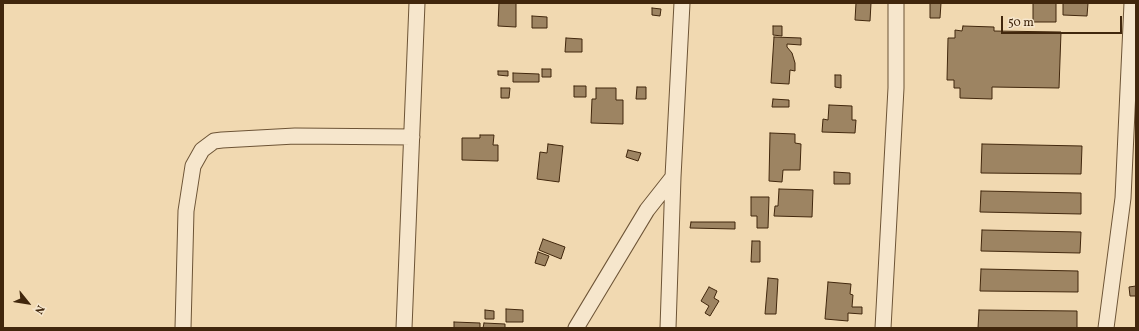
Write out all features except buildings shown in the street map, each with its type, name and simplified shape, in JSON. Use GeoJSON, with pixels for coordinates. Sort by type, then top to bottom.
{"type":"FeatureCollection","features":[{"type":"Feature","properties":{"kind":"street"},"geometry":{"type":"LineString","coordinates":[[404,328],[417,3]]}},
{"type":"Feature","properties":{"kind":"street"},"geometry":{"type":"LineString","coordinates":[[668,328],[673,177],[682,3]]}},
{"type":"Feature","properties":{"kind":"street"},"geometry":{"type":"LineString","coordinates":[[883,328],[896,88],[896,3]]}},
{"type":"Feature","properties":{"kind":"street"},"geometry":{"type":"LineString","coordinates":[[1106,328],[1123,198],[1132,3]]}},
{"type":"Feature","properties":{"kind":"street"},"geometry":{"type":"LineString","coordinates":[[183,328],[186,211],[193,166],[202,150],[214,141],[222,140],[296,136],[412,137]]}},
{"type":"Feature","properties":{"kind":"street"},"geometry":{"type":"LineString","coordinates":[[576,328],[647,210],[673,177]]}}]}
